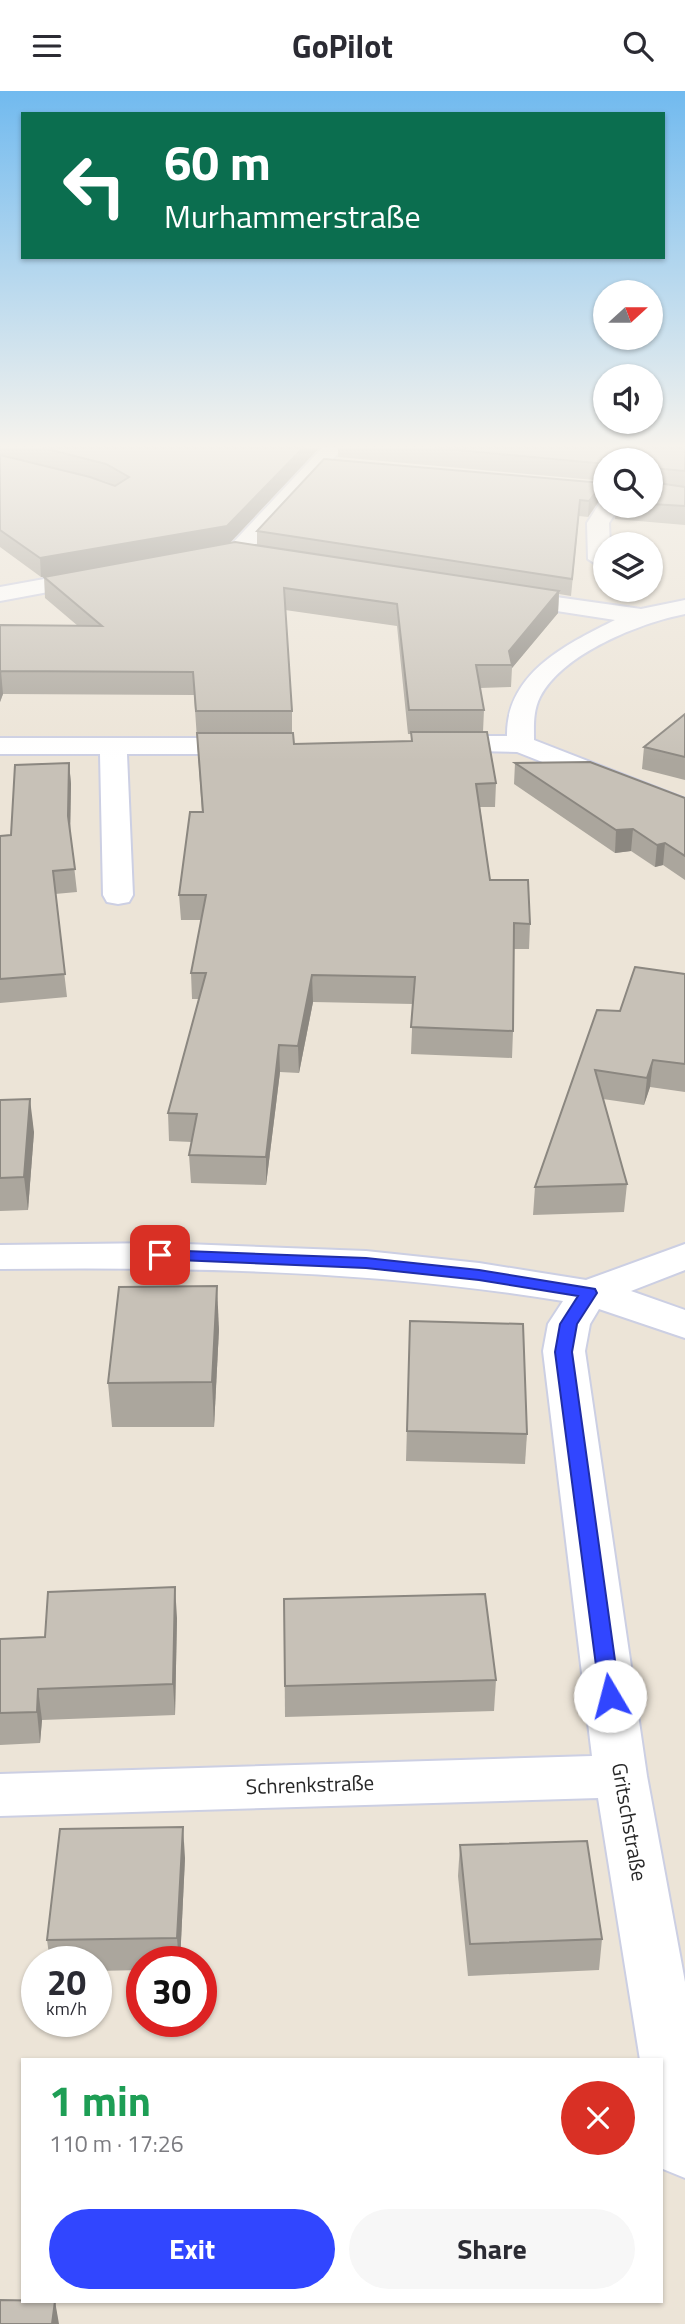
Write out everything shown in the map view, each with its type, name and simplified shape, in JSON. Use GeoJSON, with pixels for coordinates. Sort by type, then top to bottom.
{"type":"FeatureCollection","features":[{"type":"Feature","properties":{"kind":"street"},"geometry":{"type":"LineString","coordinates":[[209,558],[236,553],[302,564]]}},
{"type":"Feature","properties":{"kind":"street"},"geometry":{"type":"LineString","coordinates":[[0,594],[117,573]]}},
{"type":"Feature","properties":{"kind":"street"},"geometry":{"type":"LineString","coordinates":[[489,594],[641,616]]}},
{"type":"Feature","properties":{"kind":"street"},"geometry":{"type":"LineString","coordinates":[[521,744],[517,727],[522,707],[548,669],[641,616],[685,607]]}},
{"type":"Feature","properties":{"kind":"street"},"geometry":{"type":"LineString","coordinates":[[412,745],[521,744],[685,809]]}},
{"type":"Feature","properties":{"kind":"street"},"geometry":{"type":"LineString","coordinates":[[0,745],[276,746]]}},
{"type":"Feature","properties":{"kind":"street"},"geometry":{"type":"LineString","coordinates":[[113,747],[118,895]]}},
{"type":"Feature","properties":{"kind":"street"},"geometry":{"type":"LineString","coordinates":[[0,1257],[160,1255],[366,1263],[479,1275],[589,1293],[634,1305],[685,1325]]}},
{"type":"Feature","properties":{"kind":"street"},"geometry":{"type":"LineString","coordinates":[[589,1293],[685,1256]]}},
{"type":"Feature","properties":{"kind":"street","name":"Gritschstraße"},"geometry":{"type":"LineString","coordinates":[[589,1293],[569,1324],[564,1352],[621,1776],[685,2149]]}},
{"type":"Feature","properties":{"kind":"street","name":"Schrenkstraße"},"geometry":{"type":"LineString","coordinates":[[0,1795],[621,1776]]}},
{"type":"Feature","properties":{"kind":"building"},"geometry":{"type":"Polygon","coordinates":[[[32,552],[74,552],[40,558],[32,552]]]}},
{"type":"Feature","properties":{"kind":"building"},"geometry":{"type":"Polygon","coordinates":[[[179,552],[302,552],[559,591],[509,651],[512,665],[476,665],[484,710],[409,710],[397,604],[284,588],[292,711],[196,711],[193,672],[0,673],[0,625],[102,626],[44,577],[179,552]]]}},
{"type":"Feature","properties":{"kind":"building"},"geometry":{"type":"Polygon","coordinates":[[[396,552],[575,552],[572,579],[396,552]]]}},
{"type":"Feature","properties":{"kind":"building"},"geometry":{"type":"Polygon","coordinates":[[[685,714],[685,757],[644,747],[685,714]]]}},
{"type":"Feature","properties":{"kind":"building"},"geometry":{"type":"Polygon","coordinates":[[[411,732],[487,732],[496,783],[476,784],[490,880],[528,880],[530,924],[514,923],[513,1031],[411,1027],[415,977],[312,975],[298,1046],[279,1045],[266,1157],[189,1155],[197,1114],[168,1113],[206,973],[191,973],[206,895],[179,895],[190,812],[203,812],[197,733],[293,733],[294,744],[412,741],[411,732]]]}},
{"type":"Feature","properties":{"kind":"building"},"geometry":{"type":"Polygon","coordinates":[[[590,762],[685,798],[685,856],[665,843],[657,845],[633,829],[616,830],[515,763],[590,762]]]}},
{"type":"Feature","properties":{"kind":"building"},"geometry":{"type":"Polygon","coordinates":[[[69,763],[68,816],[75,869],[53,871],[65,974],[0,979],[0,836],[11,835],[15,765],[69,763]]]}},
{"type":"Feature","properties":{"kind":"building"},"geometry":{"type":"Polygon","coordinates":[[[635,967],[685,974],[685,1064],[653,1060],[647,1078],[595,1070],[627,1184],[535,1187],[597,1010],[620,1011],[635,967]]]}},
{"type":"Feature","properties":{"kind":"building"},"geometry":{"type":"Polygon","coordinates":[[[30,1099],[24,1177],[0,1178],[0,1100],[30,1099]]]}},
{"type":"Feature","properties":{"kind":"building"},"geometry":{"type":"Polygon","coordinates":[[[217,1286],[212,1382],[108,1383],[119,1287],[217,1286]]]}},
{"type":"Feature","properties":{"kind":"building"},"geometry":{"type":"Polygon","coordinates":[[[410,1321],[523,1324],[527,1434],[407,1431],[410,1321]]]}},
{"type":"Feature","properties":{"kind":"building"},"geometry":{"type":"Polygon","coordinates":[[[175,1587],[173,1684],[38,1689],[37,1712],[0,1713],[0,1639],[45,1637],[48,1592],[175,1587]]]}},
{"type":"Feature","properties":{"kind":"building"},"geometry":{"type":"Polygon","coordinates":[[[485,1594],[496,1680],[285,1686],[284,1599],[485,1594]]]}},
{"type":"Feature","properties":{"kind":"building"},"geometry":{"type":"Polygon","coordinates":[[[183,1827],[177,1938],[47,1940],[60,1829],[183,1827]]]}},
{"type":"Feature","properties":{"kind":"building"},"geometry":{"type":"Polygon","coordinates":[[[587,1841],[602,1939],[470,1944],[460,1845],[587,1841]]]}},
{"type":"Feature","properties":{"kind":"building"},"geometry":{"type":"Polygon","coordinates":[[[0,2300],[55,2303],[52,2324],[0,2324],[0,2300]]]}},
{"type":"Feature","properties":{"kind":"route"},"geometry":{"type":"LineString","coordinates":[[160,1255],[366,1263],[479,1275],[589,1293],[569,1324],[564,1337],[564,1352],[610,1696]]}}]}
